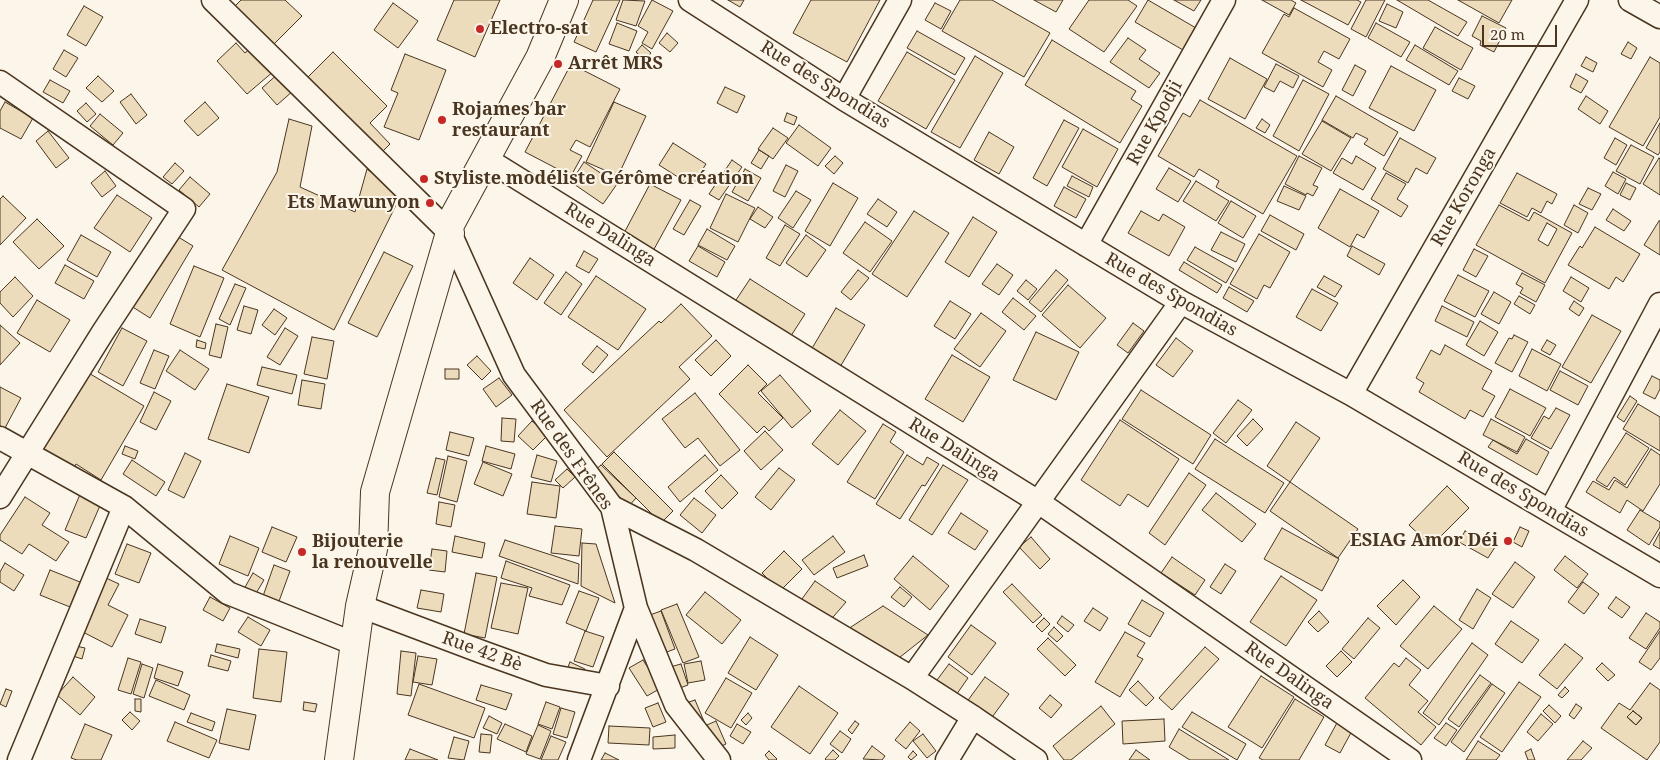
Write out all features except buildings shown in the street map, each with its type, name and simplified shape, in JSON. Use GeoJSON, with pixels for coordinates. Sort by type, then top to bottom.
{"type":"FeatureCollection","features":[{"type":"Feature","properties":{"kind":"street"},"geometry":{"type":"LineString","coordinates":[[213,0],[450,233]]}},
{"type":"Feature","properties":{"kind":"street"},"geometry":{"type":"LineString","coordinates":[[339,760],[360,606],[374,549],[374,492],[450,233],[448,228],[540,58],[564,0]]}},
{"type":"Feature","properties":{"kind":"street","name":"Rue des Spondias"},"geometry":{"type":"LineString","coordinates":[[690,0],[844,99],[1181,302],[1351,394],[1660,576]]}},
{"type":"Feature","properties":{"kind":"street"},"geometry":{"type":"LineString","coordinates":[[844,99],[900,0]]}},
{"type":"Feature","properties":{"kind":"street","name":"Rue Kpodji"},"geometry":{"type":"LineString","coordinates":[[1086,245],[1224,0]]}},
{"type":"Feature","properties":{"kind":"street","name":"Rue Koronga"},"geometry":{"type":"LineString","coordinates":[[1351,394],[1577,0]]}},
{"type":"Feature","properties":{"kind":"street"},"geometry":{"type":"LineString","coordinates":[[1630,0],[1660,17]]}},
{"type":"Feature","properties":{"kind":"street"},"geometry":{"type":"LineString","coordinates":[[0,82],[184,209],[103,332],[0,497]]}},
{"type":"Feature","properties":{"kind":"street","name":"Rue Dalinga"},"geometry":{"type":"LineString","coordinates":[[485,158],[1037,502],[1410,760]]}},
{"type":"Feature","properties":{"kind":"street","name":"Rue des Frênes"},"geometry":{"type":"LineString","coordinates":[[450,233],[514,375],[612,507],[636,608],[676,705],[719,760]]}},
{"type":"Feature","properties":{"kind":"street"},"geometry":{"type":"LineString","coordinates":[[912,678],[1181,302]]}},
{"type":"Feature","properties":{"kind":"street"},"geometry":{"type":"LineString","coordinates":[[1550,511],[1660,304]]}},
{"type":"Feature","properties":{"kind":"street"},"geometry":{"type":"LineString","coordinates":[[0,438],[124,507],[228,593],[355,644]]}},
{"type":"Feature","properties":{"kind":"street"},"geometry":{"type":"LineString","coordinates":[[18,760],[124,507]]}},
{"type":"Feature","properties":{"kind":"street"},"geometry":{"type":"LineString","coordinates":[[612,507],[696,550],[912,678],[1036,760]]}},
{"type":"Feature","properties":{"kind":"street","name":"Rue 42 Bè"},"geometry":{"type":"LineString","coordinates":[[360,606],[546,675],[608,686]]}},
{"type":"Feature","properties":{"kind":"street"},"geometry":{"type":"LineString","coordinates":[[579,760],[636,608]]}},
{"type":"Feature","properties":{"kind":"street"},"geometry":{"type":"LineString","coordinates":[[947,760],[973,717]]}},
{"type":"Feature","properties":{"kind":"place","name":"Electro-sat"},"geometry":{"type":"Point","coordinates":[480,29]}},
{"type":"Feature","properties":{"kind":"place","name":"Arrêt MRS"},"geometry":{"type":"Point","coordinates":[558,64]}},
{"type":"Feature","properties":{"kind":"place","name":"Rojames bar restaurant"},"geometry":{"type":"Point","coordinates":[442,120]}},
{"type":"Feature","properties":{"kind":"place","name":"Styliste modéliste Gérôme création"},"geometry":{"type":"Point","coordinates":[424,179]}},
{"type":"Feature","properties":{"kind":"place","name":"Ets Mawunyon"},"geometry":{"type":"Point","coordinates":[430,203]}},
{"type":"Feature","properties":{"kind":"place","name":"ESIAG Amor Déi"},"geometry":{"type":"Point","coordinates":[1508,541]}},
{"type":"Feature","properties":{"kind":"place","name":"Bijouterie la renouvelle"},"geometry":{"type":"Point","coordinates":[302,552]}}]}
